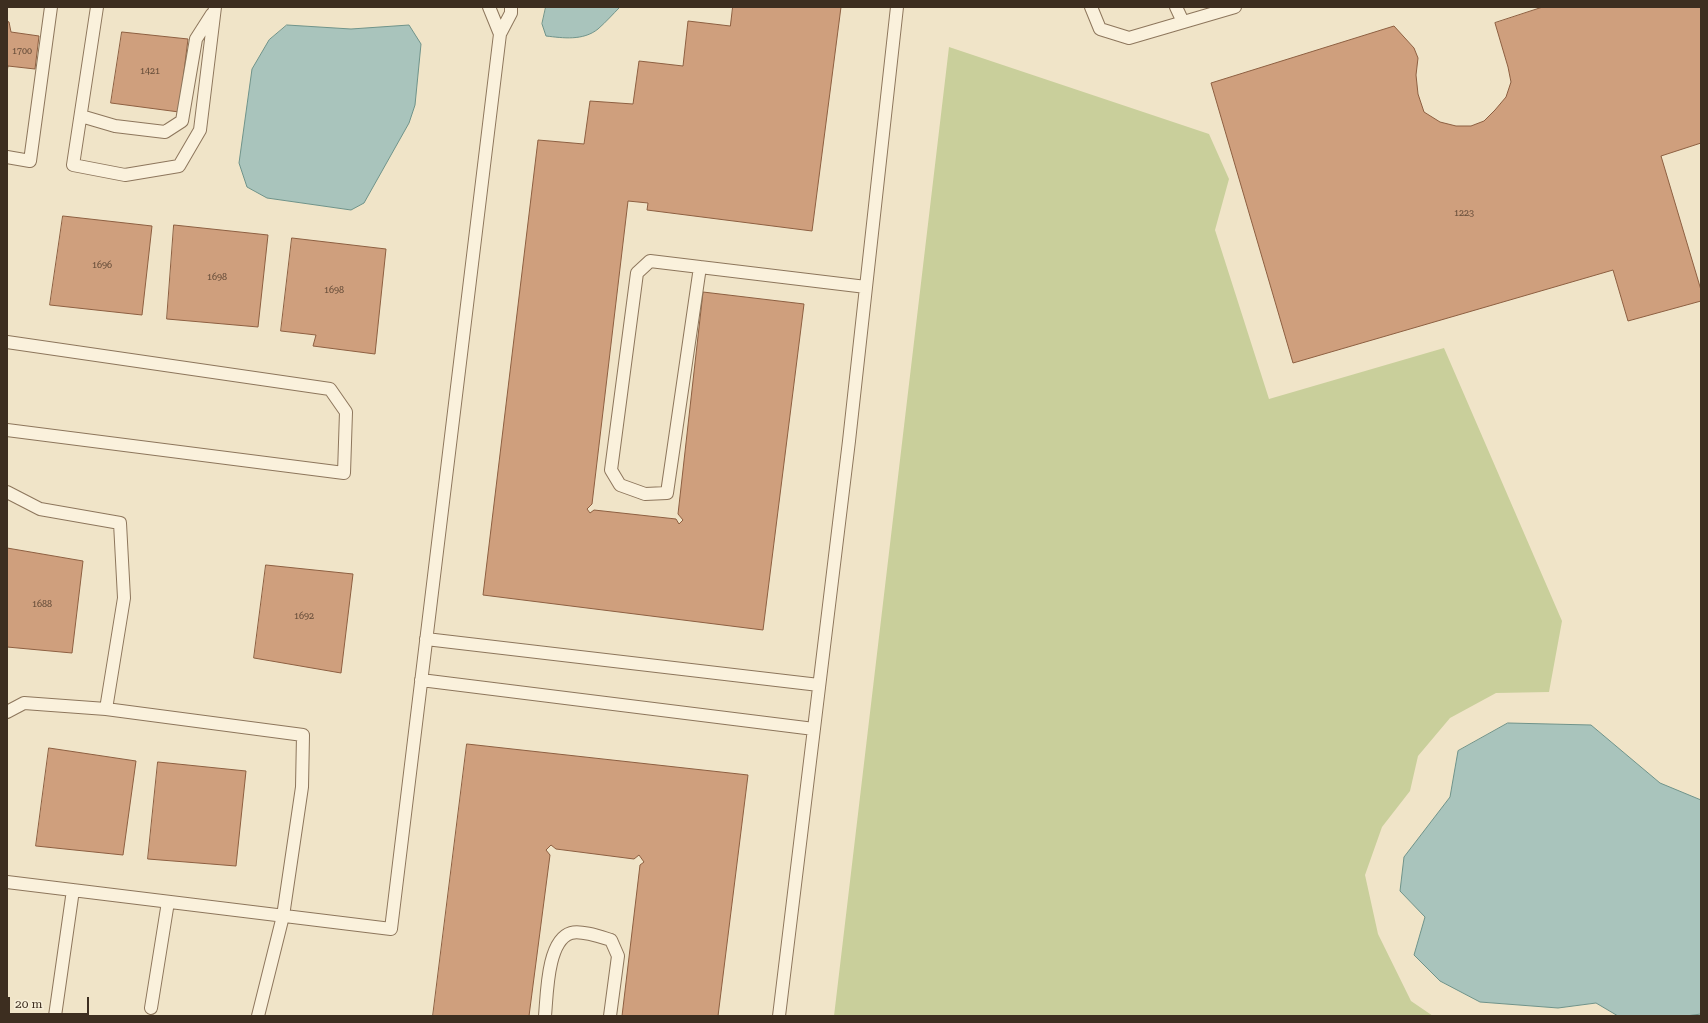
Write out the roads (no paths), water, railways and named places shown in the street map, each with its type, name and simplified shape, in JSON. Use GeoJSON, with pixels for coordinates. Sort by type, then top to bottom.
{"type":"FeatureCollection","features":[{"type":"Feature","properties":{"kind":"lane"},"geometry":{"type":"LineString","coordinates":[[7,157],[30,160],[51,7]]}},
{"type":"Feature","properties":{"kind":"lane"},"geometry":{"type":"LineString","coordinates":[[97,7],[73,165],[125,175],[179,166],[200,130],[214,9]]}},
{"type":"Feature","properties":{"kind":"lane"},"geometry":{"type":"LineString","coordinates":[[489,7],[500,34]]}},
{"type":"Feature","properties":{"kind":"lane"},"geometry":{"type":"LineString","coordinates":[[7,882],[391,929],[500,34],[511,13],[511,7]]}},
{"type":"Feature","properties":{"kind":"lane"},"geometry":{"type":"LineString","coordinates":[[779,1016],[849,441],[897,7]]}},
{"type":"Feature","properties":{"kind":"lane"},"geometry":{"type":"LineString","coordinates":[[1091,7],[1100,29],[1129,38],[1235,7]]}},
{"type":"Feature","properties":{"kind":"lane"},"geometry":{"type":"LineString","coordinates":[[1176,7],[1183,22]]}},
{"type":"Feature","properties":{"kind":"lane"},"geometry":{"type":"LineString","coordinates":[[81,116],[115,126],[164,132],[182,121],[196,39],[214,9]]}},
{"type":"Feature","properties":{"kind":"lane"},"geometry":{"type":"LineString","coordinates":[[700,267],[667,493],[645,494],[620,485],[611,470],[637,273],[650,261],[700,267],[866,287]]}},
{"type":"Feature","properties":{"kind":"lane"},"geometry":{"type":"LineString","coordinates":[[7,342],[330,389],[346,412],[344,473],[7,430]]}},
{"type":"Feature","properties":{"kind":"lane"},"geometry":{"type":"LineString","coordinates":[[7,492],[40,509],[120,523],[124,598],[106,709]]}},
{"type":"Feature","properties":{"kind":"lane"},"geometry":{"type":"LineString","coordinates":[[426,639],[819,685]]}},
{"type":"Feature","properties":{"kind":"lane"},"geometry":{"type":"LineString","coordinates":[[421,680],[814,729]]}},
{"type":"Feature","properties":{"kind":"lane"},"geometry":{"type":"LineString","coordinates":[[7,712],[24,703],[106,709],[303,735],[302,786],[283,916],[258,1016]]}},
{"type":"Feature","properties":{"kind":"lane"},"geometry":{"type":"LineString","coordinates":[[55,1016],[73,890]]}},
{"type":"Feature","properties":{"kind":"lane"},"geometry":{"type":"LineString","coordinates":[[151,1008],[168,902]]}},
{"type":"Feature","properties":{"kind":"lane"},"geometry":{"type":"LineString","coordinates":[[545,1016],[550,964],[559,941],[571,933],[593,935],[610,940],[618,956],[610,1016]]}},
{"type":"Feature","properties":{"kind":"water"},"geometry":{"type":"Polygon","coordinates":[[[546,7],[620,7],[592,33],[579,37],[566,38],[546,36],[542,24],[546,7]]]}},
{"type":"Feature","properties":{"kind":"water"},"geometry":{"type":"Polygon","coordinates":[[[287,25],[351,29],[409,25],[421,44],[415,105],[409,123],[364,203],[351,210],[267,198],[247,187],[239,163],[252,69],[269,40],[287,25]]]}},
{"type":"Feature","properties":{"kind":"water"},"geometry":{"type":"Polygon","coordinates":[[[1508,723],[1591,725],[1660,783],[1701,800],[1701,1014],[1686,1016],[1618,1016],[1596,1003],[1558,1008],[1480,1002],[1440,981],[1414,955],[1425,917],[1400,891],[1404,857],[1450,797],[1458,751],[1508,723]]]}}]}
